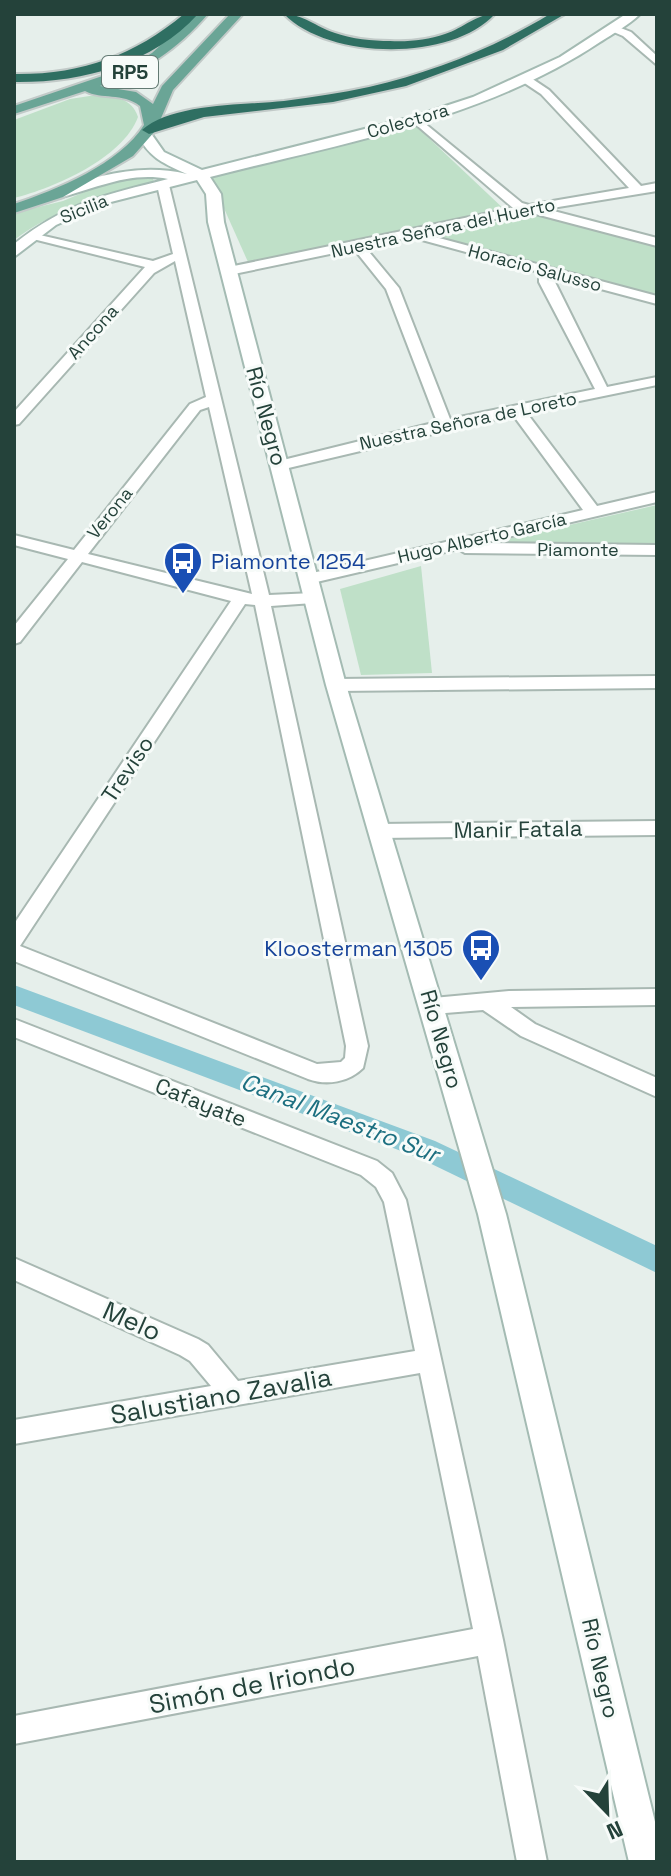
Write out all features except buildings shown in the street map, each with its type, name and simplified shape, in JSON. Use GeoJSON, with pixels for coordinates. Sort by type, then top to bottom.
{"type":"FeatureCollection","features":[{"type":"Feature","properties":{"kind":"highway"},"geometry":{"type":"LineString","coordinates":[[14,78],[65,77],[118,63],[149,47],[192,14]]}},
{"type":"Feature","properties":{"kind":"highway"},"geometry":{"type":"LineString","coordinates":[[290,14],[305,27],[326,36],[357,42],[398,44],[424,42],[460,33],[489,14]]}},
{"type":"Feature","properties":{"kind":"highway"},"geometry":{"type":"LineString","coordinates":[[148,130],[193,113],[314,101],[401,83],[490,51],[559,14]]}},
{"type":"Feature","properties":{"kind":"main road","name":"RP5"},"geometry":{"type":"LineString","coordinates":[[41,99],[134,70],[157,56],[202,14]]}},
{"type":"Feature","properties":{"kind":"main road","name":"RP5"},"geometry":{"type":"LineString","coordinates":[[148,130],[167,89],[237,14]]}},
{"type":"Feature","properties":{"kind":"main road"},"geometry":{"type":"LineString","coordinates":[[14,110],[41,99],[92,90],[121,91],[147,103],[148,130],[111,165],[52,196],[14,207]]}},
{"type":"Feature","properties":{"kind":"street","name":"Colectora"},"geometry":{"type":"LineString","coordinates":[[163,185],[417,120],[527,80],[565,60],[634,14]]}},
{"type":"Feature","properties":{"kind":"street"},"geometry":{"type":"LineString","coordinates":[[613,28],[627,34],[657,62]]}},
{"type":"Feature","properties":{"kind":"street"},"geometry":{"type":"LineString","coordinates":[[527,80],[545,92],[638,190]]}},
{"type":"Feature","properties":{"kind":"street"},"geometry":{"type":"LineString","coordinates":[[417,120],[512,203],[657,242]]}},
{"type":"Feature","properties":{"kind":"street"},"geometry":{"type":"LineString","coordinates":[[148,130],[155,155],[192,178]]}},
{"type":"Feature","properties":{"kind":"street"},"geometry":{"type":"LineString","coordinates":[[52,196],[125,173],[164,173],[192,178]]}},
{"type":"Feature","properties":{"kind":"street","name":"Río Negro"},"geometry":{"type":"LineString","coordinates":[[192,178],[216,222],[336,685],[492,1214],[647,1862]]}},
{"type":"Feature","properties":{"kind":"street","name":"Río Negro"},"geometry":{"type":"LineString","coordinates":[[14,952],[316,1073],[346,1071],[355,1062],[357,1046],[262,601],[163,185]]}},
{"type":"Feature","properties":{"kind":"street","name":"Sicilia"},"geometry":{"type":"LineString","coordinates":[[14,252],[31,237],[80,208],[163,185]]}},
{"type":"Feature","properties":{"kind":"street","name":"Nuestra Señora del Huerto"},"geometry":{"type":"LineString","coordinates":[[229,271],[527,209],[657,187]]}},
{"type":"Feature","properties":{"kind":"street","name":"Horacio Salusso"},"geometry":{"type":"LineString","coordinates":[[412,235],[657,300]]}},
{"type":"Feature","properties":{"kind":"street"},"geometry":{"type":"LineString","coordinates":[[31,237],[155,265]]}},
{"type":"Feature","properties":{"kind":"street"},"geometry":{"type":"LineString","coordinates":[[358,246],[392,288],[445,424]]}},
{"type":"Feature","properties":{"kind":"street","name":"Ancona"},"geometry":{"type":"LineString","coordinates":[[14,421],[155,265],[181,256]]}},
{"type":"Feature","properties":{"kind":"street"},"geometry":{"type":"LineString","coordinates":[[545,271],[546,282],[603,392]]}},
{"type":"Feature","properties":{"kind":"street","name":"Nuestra Señora de Loreto"},"geometry":{"type":"LineString","coordinates":[[280,465],[445,424],[657,381]]}},
{"type":"Feature","properties":{"kind":"street","name":"Verona"},"geometry":{"type":"LineString","coordinates":[[14,638],[195,407],[215,399]]}},
{"type":"Feature","properties":{"kind":"street"},"geometry":{"type":"LineString","coordinates":[[517,410],[593,512]]}},
{"type":"Feature","properties":{"kind":"street","name":"Hugo Alberto García"},"geometry":{"type":"LineString","coordinates":[[310,589],[451,545],[657,497]]}},
{"type":"Feature","properties":{"kind":"street"},"geometry":{"type":"LineString","coordinates":[[14,540],[241,598],[262,601],[310,589]]}},
{"type":"Feature","properties":{"kind":"street","name":"Piamonte"},"geometry":{"type":"LineString","coordinates":[[451,545],[502,550],[657,550]]}},
{"type":"Feature","properties":{"kind":"street","name":"Treviso"},"geometry":{"type":"LineString","coordinates":[[14,940],[241,598]]}},
{"type":"Feature","properties":{"kind":"street"},"geometry":{"type":"LineString","coordinates":[[336,685],[657,682]]}},
{"type":"Feature","properties":{"kind":"street","name":"Manir Fatala"},"geometry":{"type":"LineString","coordinates":[[378,831],[657,828]]}},
{"type":"Feature","properties":{"kind":"street"},"geometry":{"type":"LineString","coordinates":[[433,1006],[486,1001],[657,997]]}},
{"type":"Feature","properties":{"kind":"street"},"geometry":{"type":"LineString","coordinates":[[486,1001],[528,1030],[657,1088]]}},
{"type":"Feature","properties":{"kind":"street","name":"Cafayate"},"geometry":{"type":"LineString","coordinates":[[14,1028],[369,1168],[384,1180],[395,1200],[429,1360]]}},
{"type":"Feature","properties":{"kind":"street","name":"Melo"},"geometry":{"type":"LineString","coordinates":[[14,1269],[189,1347],[199,1353],[234,1395]]}},
{"type":"Feature","properties":{"kind":"street"},"geometry":{"type":"LineString","coordinates":[[429,1360],[489,1640],[532,1862]]}},
{"type":"Feature","properties":{"kind":"street","name":"Salustiano Zavalia"},"geometry":{"type":"LineString","coordinates":[[14,1432],[429,1360]]}},
{"type":"Feature","properties":{"kind":"street","name":"Simón de Iriondo"},"geometry":{"type":"LineString","coordinates":[[14,1730],[489,1640]]}},
{"type":"Feature","properties":{"kind":"green space"},"geometry":{"type":"Polygon","coordinates":[[[96,95],[116,97],[131,106],[138,117],[130,132],[118,146],[85,169],[48,187],[14,198],[14,120],[70,99],[96,95]]]}},
{"type":"Feature","properties":{"kind":"green space"},"geometry":{"type":"Polygon","coordinates":[[[416,126],[506,211],[248,262],[210,177],[416,126]]]}},
{"type":"Feature","properties":{"kind":"green space"},"geometry":{"type":"Polygon","coordinates":[[[151,176],[154,181],[149,184],[62,212],[14,240],[14,213],[63,201],[115,179],[151,176]]]}},
{"type":"Feature","properties":{"kind":"green space"},"geometry":{"type":"Polygon","coordinates":[[[532,214],[657,246],[657,297],[433,236],[532,214]]]}},
{"type":"Feature","properties":{"kind":"green space"},"geometry":{"type":"Polygon","coordinates":[[[657,505],[657,544],[510,545],[508,539],[657,505]]]}},
{"type":"Feature","properties":{"kind":"green space"},"geometry":{"type":"Polygon","coordinates":[[[421,566],[432,673],[361,675],[340,589],[421,566]]]}},
{"type":"Feature","properties":{"kind":"waterway","name":"Canal Maestro Sur"},"geometry":{"type":"LineString","coordinates":[[14,995],[426,1149],[657,1260]]}},
{"type":"Feature","properties":{"kind":"place","name":"Piamonte 1254"},"geometry":{"type":"Point","coordinates":[183,595]}},
{"type":"Feature","properties":{"kind":"place","name":"Kloosterman 1305"},"geometry":{"type":"Point","coordinates":[481,982]}}]}
